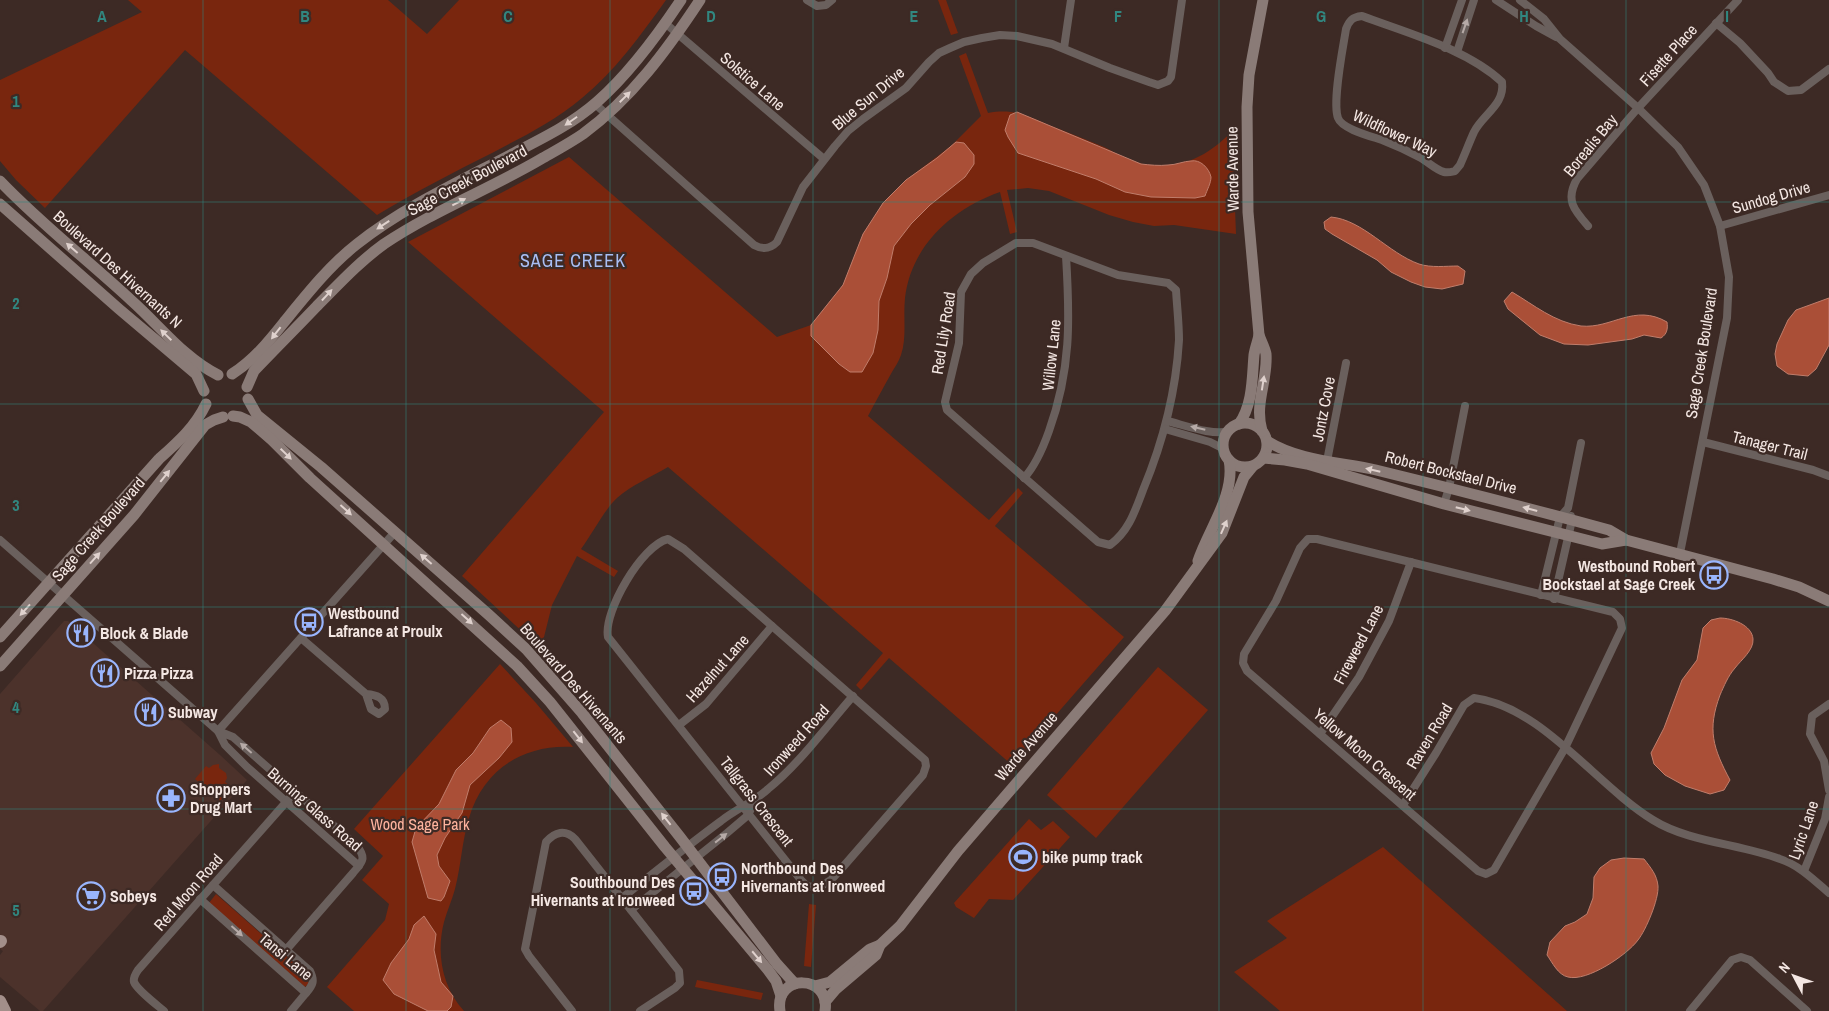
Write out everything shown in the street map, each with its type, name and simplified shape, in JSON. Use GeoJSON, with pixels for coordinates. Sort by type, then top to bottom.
{"type":"FeatureCollection","features":[{"type":"Feature","properties":{"kind":"main road"},"geometry":{"type":"LineString","coordinates":[[0,1001],[5,1011]]}},
{"type":"Feature","properties":{"kind":"street","name":"Sage Creek Boulevard"},"geometry":{"type":"LineString","coordinates":[[232,374],[247,364],[266,345],[335,264],[373,231],[414,207],[546,137],[595,104],[633,65],[681,0]]}},
{"type":"Feature","properties":{"kind":"street","name":"Sage Creek Boulevard"},"geometry":{"type":"LineString","coordinates":[[247,387],[254,371],[346,275],[383,245],[408,229],[525,169],[582,134],[606,115],[648,73],[700,0]]}},
{"type":"Feature","properties":{"kind":"street"},"geometry":{"type":"LineString","coordinates":[[806,0],[817,6],[826,5],[832,0]]}},
{"type":"Feature","properties":{"kind":"street"},"geometry":{"type":"LineString","coordinates":[[1064,48],[1071,0]]}},
{"type":"Feature","properties":{"kind":"street","name":"Blue Sun Drive"},"geometry":{"type":"LineString","coordinates":[[595,104],[759,248],[765,249],[772,247],[776,242],[803,187],[848,131],[898,95],[940,53],[964,42],[1000,35],[1032,38],[1064,48],[1130,76],[1158,85],[1164,83],[1171,76],[1182,0]]}},
{"type":"Feature","properties":{"kind":"street"},"geometry":{"type":"LineString","coordinates":[[1445,48],[1462,0]]}},
{"type":"Feature","properties":{"kind":"street"},"geometry":{"type":"LineString","coordinates":[[1457,52],[1474,0]]}},
{"type":"Feature","properties":{"kind":"street","name":"Sage Creek Boulevard"},"geometry":{"type":"LineString","coordinates":[[1496,0],[1560,39]]}},
{"type":"Feature","properties":{"kind":"street","name":"Sage Creek Boulevard"},"geometry":{"type":"LineString","coordinates":[[1520,0],[1544,19],[1560,39],[1665,132],[1690,163],[1704,185],[1720,226],[1729,272],[1727,318],[1680,553]]}},
{"type":"Feature","properties":{"kind":"street","name":"Fisette Place"},"geometry":{"type":"LineString","coordinates":[[1638,108],[1738,0]]}},
{"type":"Feature","properties":{"kind":"street","name":"Warde Avenue"},"geometry":{"type":"LineString","coordinates":[[1264,1],[1249,75],[1247,107],[1248,212],[1259,335],[1266,352],[1258,414],[1264,436]]}},
{"type":"Feature","properties":{"kind":"street","name":"Wildflower Way"},"geometry":{"type":"LineString","coordinates":[[1362,16],[1445,48],[1457,52],[1497,77],[1502,82],[1503,90],[1500,100],[1477,127],[1460,165],[1455,171],[1446,172],[1441,170],[1418,156],[1354,130],[1343,125],[1338,120],[1336,99],[1346,29],[1348,22],[1354,17],[1362,16]]}},
{"type":"Feature","properties":{"kind":"street","name":"Solstice Lane"},"geometry":{"type":"LineString","coordinates":[[665,23],[824,159]]}},
{"type":"Feature","properties":{"kind":"street"},"geometry":{"type":"LineString","coordinates":[[1716,23],[1740,43],[1774,82],[1788,91],[1801,90],[1829,69]]}},
{"type":"Feature","properties":{"kind":"street","name":"Borealis Bay"},"geometry":{"type":"LineString","coordinates":[[1588,226],[1570,200],[1572,187],[1638,108]]}},
{"type":"Feature","properties":{"kind":"street","name":"Boulevard Des Hivernants N"},"geometry":{"type":"LineString","coordinates":[[0,181],[24,205],[135,303],[202,367],[218,375]]}},
{"type":"Feature","properties":{"kind":"street","name":"Sundog Drive"},"geometry":{"type":"LineString","coordinates":[[1720,226],[1829,195]]}},
{"type":"Feature","properties":{"kind":"street","name":"Boulevard Des Hivernants N"},"geometry":{"type":"LineString","coordinates":[[0,204],[119,309],[191,369],[196,374],[204,391]]}},
{"type":"Feature","properties":{"kind":"street","name":"Red Lily Road"},"geometry":{"type":"LineString","coordinates":[[1033,243],[1118,275],[1168,283],[1176,290],[1179,340],[1175,380],[1166,425],[1134,513],[1121,536],[1110,545],[1098,542],[947,410],[945,402],[959,343],[961,292],[971,274],[983,263],[1016,244],[1033,243]]}},
{"type":"Feature","properties":{"kind":"street","name":"Willow Lane"},"geometry":{"type":"LineString","coordinates":[[1024,478],[1032,469],[1047,438],[1058,406],[1067,363],[1069,309],[1066,256]]}},
{"type":"Feature","properties":{"kind":"street","name":"Warde Avenue"},"geometry":{"type":"LineString","coordinates":[[1234,428],[1245,413],[1250,396],[1254,353],[1259,335]]}},
{"type":"Feature","properties":{"kind":"street","name":"Jontz Cove"},"geometry":{"type":"LineString","coordinates":[[1327,461],[1346,363]]}},
{"type":"Feature","properties":{"kind":"street"},"geometry":{"type":"LineString","coordinates":[[232,374],[239,377],[247,387],[248,399],[244,408],[228,417],[215,414],[206,404],[204,391],[211,380],[218,375],[232,374]]}},
{"type":"Feature","properties":{"kind":"street","name":"Boulevard Des Hivernants"},"geometry":{"type":"LineString","coordinates":[[248,399],[257,415],[321,467],[526,650],[582,713],[777,964],[795,984]]}},
{"type":"Feature","properties":{"kind":"street","name":"Sage Creek Boulevard"},"geometry":{"type":"LineString","coordinates":[[0,637],[159,459],[185,435],[198,419],[206,404]]}},
{"type":"Feature","properties":{"kind":"street"},"geometry":{"type":"LineString","coordinates":[[1444,504],[1449,488],[1465,406]]}},
{"type":"Feature","properties":{"kind":"street","name":"Sage Creek Boulevard"},"geometry":{"type":"LineString","coordinates":[[0,666],[134,515],[205,425],[214,420],[228,417]]}},
{"type":"Feature","properties":{"kind":"street","name":"Boulevard Des Hivernants"},"geometry":{"type":"LineString","coordinates":[[228,417],[240,417],[251,422],[272,440],[310,478],[517,666],[568,723],[682,868],[768,970],[780,988],[781,996]]}},
{"type":"Feature","properties":{"kind":"street"},"geometry":{"type":"LineString","coordinates":[[1166,425],[1213,432],[1224,432],[1234,428],[1247,423],[1255,426],[1264,436],[1267,450],[1263,458],[1253,466],[1242,467],[1229,460],[1224,449],[1224,442],[1234,428]]}},
{"type":"Feature","properties":{"kind":"street"},"geometry":{"type":"LineString","coordinates":[[1166,425],[1224,449]]}},
{"type":"Feature","properties":{"kind":"street","name":"Robert Bockstael Drive"},"geometry":{"type":"LineString","coordinates":[[1264,436],[1288,452],[1564,512],[1572,520],[1609,530],[1626,540],[1773,579],[1799,587],[1829,601]]}},
{"type":"Feature","properties":{"kind":"street","name":"Tanager Trail"},"geometry":{"type":"LineString","coordinates":[[1703,442],[1813,470],[1829,476]]}},
{"type":"Feature","properties":{"kind":"street"},"geometry":{"type":"LineString","coordinates":[[1541,595],[1581,443]]}},
{"type":"Feature","properties":{"kind":"street","name":"Robert Bockstael Drive"},"geometry":{"type":"LineString","coordinates":[[1263,458],[1306,464],[1444,504],[1602,544],[1626,540]]}},
{"type":"Feature","properties":{"kind":"street","name":"Warde Avenue"},"geometry":{"type":"LineString","coordinates":[[1196,567],[1228,485],[1231,471],[1229,460]]}},
{"type":"Feature","properties":{"kind":"street","name":"Warde Avenue"},"geometry":{"type":"LineString","coordinates":[[815,986],[830,982],[870,949],[880,945],[900,926],[958,851],[1152,626],[1210,551],[1222,532],[1244,476],[1253,466]]}},
{"type":"Feature","properties":{"kind":"street"},"geometry":{"type":"LineString","coordinates":[[1554,599],[1572,520]]}},
{"type":"Feature","properties":{"kind":"street"},"geometry":{"type":"LineString","coordinates":[[218,731],[395,532]]}},
{"type":"Feature","properties":{"kind":"street","name":"Tallgrass Crescent"},"geometry":{"type":"LineString","coordinates":[[668,539],[673,541],[772,626],[925,760],[926,766],[923,775],[831,880],[818,888],[807,886],[608,637],[607,631],[615,604],[628,576],[648,552],[661,541],[668,539]]}},
{"type":"Feature","properties":{"kind":"street","name":"Yellow Moon Crescent"},"geometry":{"type":"LineString","coordinates":[[1308,539],[1317,539],[1541,595],[1613,612],[1620,619],[1622,628],[1565,748],[1494,870],[1486,874],[1478,871],[1247,671],[1243,663],[1244,654],[1276,600],[1300,548],[1308,539]]}},
{"type":"Feature","properties":{"kind":"street","name":"Burning Glass Road"},"geometry":{"type":"LineString","coordinates":[[0,540],[218,731],[232,737],[357,846],[363,856],[359,866],[225,745],[218,731]]}},
{"type":"Feature","properties":{"kind":"street","name":"Fireweed Lane"},"geometry":{"type":"LineString","coordinates":[[1320,734],[1368,662],[1388,621],[1411,562]]}},
{"type":"Feature","properties":{"kind":"street","name":"Hazelnut Lane"},"geometry":{"type":"LineString","coordinates":[[679,725],[706,704],[772,626]]}},
{"type":"Feature","properties":{"kind":"street"},"geometry":{"type":"LineString","coordinates":[[301,638],[366,694]]}},
{"type":"Feature","properties":{"kind":"street","name":"Ironweed Road"},"geometry":{"type":"LineString","coordinates":[[622,898],[743,806],[757,799],[779,780],[853,696]]}},
{"type":"Feature","properties":{"kind":"street","name":"Raven Road"},"geometry":{"type":"LineString","coordinates":[[1403,806],[1464,705],[1474,698],[1486,700],[1522,714],[1565,748]]}},
{"type":"Feature","properties":{"kind":"street","name":"Lyric Lane"},"geometry":{"type":"LineString","coordinates":[[1829,704],[1812,716],[1810,734],[1824,761],[1829,790]]}},
{"type":"Feature","properties":{"kind":"street"},"geometry":{"type":"LineString","coordinates":[[1565,748],[1628,803],[1654,821],[1680,833],[1781,859],[1804,871],[1829,893]]}},
{"type":"Feature","properties":{"kind":"street","name":"Red Moon Road"},"geometry":{"type":"LineString","coordinates":[[164,1011],[138,988],[134,982],[134,976],[295,792]]}},
{"type":"Feature","properties":{"kind":"street","name":"Lyric Lane"},"geometry":{"type":"LineString","coordinates":[[1804,871],[1825,819],[1829,797]]}},
{"type":"Feature","properties":{"kind":"street","name":"Ironweed Road"},"geometry":{"type":"LineString","coordinates":[[631,910],[728,833],[748,813],[757,799]]}},
{"type":"Feature","properties":{"kind":"street"},"geometry":{"type":"LineString","coordinates":[[572,1011],[526,950],[546,842],[560,832],[571,835],[679,972],[680,983],[640,1011]]}},
{"type":"Feature","properties":{"kind":"street"},"geometry":{"type":"LineString","coordinates":[[286,950],[359,866]]}},
{"type":"Feature","properties":{"kind":"street","name":"Tansi Lane"},"geometry":{"type":"LineString","coordinates":[[200,899],[306,993],[313,985],[314,979],[310,971],[213,885]]}},
{"type":"Feature","properties":{"kind":"street","name":"Warde Avenue"},"geometry":{"type":"LineString","coordinates":[[825,1007],[836,989],[876,955],[880,945]]}},
{"type":"Feature","properties":{"kind":"street"},"geometry":{"type":"LineString","coordinates":[[1690,1011],[1732,960],[1741,957],[1750,960],[1807,1011]]}},
{"type":"Feature","properties":{"kind":"street"},"geometry":{"type":"LineString","coordinates":[[779,1011],[781,996],[790,986],[805,983],[815,986],[823,996],[825,1007]]}},
{"type":"Feature","properties":{"kind":"street"},"geometry":{"type":"LineString","coordinates":[[291,1011],[306,993]]}},
{"type":"Feature","properties":{"kind":"shaded area"},"geometry":{"type":"Polygon","coordinates":[[[1017,112],[1141,164],[1165,165],[1198,161],[1206,167],[1210,174],[1210,184],[1205,196],[1195,198],[1151,197],[1125,192],[1096,179],[1018,153],[1005,130],[1010,115],[1017,112]]]}},
{"type":"Feature","properties":{"kind":"shaded area"},"geometry":{"type":"Polygon","coordinates":[[[956,142],[964,143],[974,155],[974,164],[965,177],[930,205],[911,224],[894,246],[887,278],[879,301],[878,330],[873,353],[862,372],[850,372],[839,364],[811,336],[811,325],[843,285],[863,234],[883,203],[906,180],[956,142]]]}},
{"type":"Feature","properties":{"kind":"shaded area"},"geometry":{"type":"Polygon","coordinates":[[[1331,217],[1343,219],[1354,224],[1408,259],[1419,264],[1458,266],[1465,271],[1463,284],[1442,289],[1425,287],[1391,272],[1377,260],[1325,229],[1324,222],[1331,217]]]}},
{"type":"Feature","properties":{"kind":"shaded area"},"geometry":{"type":"Polygon","coordinates":[[[1512,292],[1545,312],[1571,324],[1592,326],[1644,315],[1667,322],[1667,331],[1661,338],[1644,335],[1632,339],[1588,345],[1564,344],[1540,335],[1508,309],[1504,301],[1512,292]]]}},
{"type":"Feature","properties":{"kind":"shaded area"},"geometry":{"type":"Polygon","coordinates":[[[1829,298],[1829,345],[1816,369],[1808,376],[1788,374],[1777,366],[1775,354],[1777,344],[1788,320],[1796,310],[1829,298]]]}},
{"type":"Feature","properties":{"kind":"shaded area"},"geometry":{"type":"Polygon","coordinates":[[[1720,618],[1730,619],[1745,626],[1752,634],[1753,643],[1728,678],[1716,707],[1713,729],[1714,739],[1719,758],[1730,780],[1724,790],[1710,794],[1685,786],[1665,775],[1654,764],[1651,753],[1664,728],[1682,680],[1697,660],[1703,628],[1711,620],[1720,618]]]}},
{"type":"Feature","properties":{"kind":"shaded area"},"geometry":{"type":"Polygon","coordinates":[[[64,621],[68,621],[247,780],[43,1011],[40,1011],[0,977],[0,955],[3,951],[0,949],[0,694],[64,621]]]}},
{"type":"Feature","properties":{"kind":"shaded area"},"geometry":{"type":"Polygon","coordinates":[[[501,720],[511,728],[512,742],[499,758],[470,785],[462,813],[445,838],[437,855],[439,866],[450,881],[441,901],[428,898],[412,842],[416,828],[439,804],[456,770],[473,753],[490,728],[501,720]]]}},
{"type":"Feature","properties":{"kind":"shaded area"},"geometry":{"type":"Polygon","coordinates":[[[1624,858],[1644,859],[1656,878],[1658,892],[1645,929],[1633,946],[1606,966],[1585,975],[1576,977],[1564,976],[1547,955],[1550,942],[1565,926],[1587,914],[1593,898],[1594,877],[1600,868],[1611,860],[1624,858]]]}},
{"type":"Feature","properties":{"kind":"shaded area"},"geometry":{"type":"Polygon","coordinates":[[[424,916],[436,934],[434,950],[441,982],[453,996],[451,1007],[447,1011],[428,1011],[394,994],[383,980],[391,963],[409,939],[414,925],[424,916]]]}},
{"type":"Feature","properties":{"kind":"green space"},"geometry":{"type":"Polygon","coordinates":[[[128,0],[388,0],[427,34],[459,0],[666,0],[617,64],[572,106],[528,134],[435,182],[377,215],[185,50],[45,208],[16,180],[0,161],[0,80],[142,12],[128,0]]]}},
{"type":"Feature","properties":{"kind":"green space"},"geometry":{"type":"Polygon","coordinates":[[[938,0],[946,0],[958,33],[951,35],[938,0]]]}},
{"type":"Feature","properties":{"kind":"green space"},"geometry":{"type":"Polygon","coordinates":[[[966,53],[988,113],[1006,112],[1030,117],[1104,147],[1135,162],[1149,165],[1176,165],[1200,156],[1212,149],[1232,131],[1236,234],[1174,225],[1154,226],[1133,222],[1109,215],[1049,191],[1028,188],[1007,190],[1017,232],[1010,234],[1000,192],[982,199],[950,219],[925,246],[916,262],[909,279],[905,298],[904,334],[901,355],[868,416],[989,520],[1018,488],[1023,493],[995,526],[1124,637],[1012,765],[889,658],[861,690],[856,685],[883,653],[668,467],[623,493],[603,515],[581,549],[618,571],[614,577],[577,556],[552,605],[541,649],[462,576],[604,412],[408,242],[569,157],[777,337],[811,325],[843,285],[863,234],[883,203],[906,180],[951,146],[981,116],[959,56],[966,53]]]}},
{"type":"Feature","properties":{"kind":"green space","name":"Wood Sage Park"},"geometry":{"type":"Polygon","coordinates":[[[500,664],[573,747],[555,747],[538,750],[522,755],[507,763],[484,786],[475,801],[469,818],[454,893],[444,922],[441,946],[441,957],[446,980],[456,1002],[464,1011],[354,1011],[327,987],[385,920],[389,904],[362,880],[383,856],[354,829],[500,664]]]}},
{"type":"Feature","properties":{"kind":"green space"},"geometry":{"type":"Polygon","coordinates":[[[1158,667],[1208,710],[1096,838],[1047,795],[1158,667]]]}},
{"type":"Feature","properties":{"kind":"green space"},"geometry":{"type":"Polygon","coordinates":[[[219,764],[219,768],[226,773],[227,778],[225,782],[232,788],[220,801],[195,779],[206,766],[209,768],[219,764]]]}},
{"type":"Feature","properties":{"kind":"green space","name":"bike pump track"},"geometry":{"type":"Polygon","coordinates":[[[1029,819],[1041,830],[1053,821],[1070,837],[1013,900],[989,899],[974,918],[956,907],[954,903],[1029,819]]]}},
{"type":"Feature","properties":{"kind":"green space"},"geometry":{"type":"Polygon","coordinates":[[[1383,847],[1567,1011],[1280,1011],[1234,972],[1287,938],[1267,921],[1383,847]]]}},
{"type":"Feature","properties":{"kind":"green space"},"geometry":{"type":"Polygon","coordinates":[[[216,894],[301,969],[309,983],[305,987],[209,903],[216,894]]]}},
{"type":"Feature","properties":{"kind":"green space"},"geometry":{"type":"Polygon","coordinates":[[[809,904],[816,905],[811,967],[804,966],[809,904]]]}},
{"type":"Feature","properties":{"kind":"green space"},"geometry":{"type":"Polygon","coordinates":[[[697,980],[763,993],[761,1000],[695,987],[697,980]]]}},
{"type":"Feature","properties":{"kind":"place","name":"Westbound Robert Bockstael at Sage Creek"},"geometry":{"type":"Point","coordinates":[1714,575]}},
{"type":"Feature","properties":{"kind":"place","name":"Westbound Lafrance at Proulx"},"geometry":{"type":"Point","coordinates":[309,622]}},
{"type":"Feature","properties":{"kind":"place","name":"Block & Blade"},"geometry":{"type":"Point","coordinates":[81,633]}},
{"type":"Feature","properties":{"kind":"place","name":"Pizza Pizza"},"geometry":{"type":"Point","coordinates":[105,673]}},
{"type":"Feature","properties":{"kind":"place","name":"Subway"},"geometry":{"type":"Point","coordinates":[149,712]}},
{"type":"Feature","properties":{"kind":"place","name":"Shoppers Drug Mart"},"geometry":{"type":"Point","coordinates":[171,798]}},
{"type":"Feature","properties":{"kind":"place","name":"bike pump track"},"geometry":{"type":"Point","coordinates":[1023,857]}},
{"type":"Feature","properties":{"kind":"place","name":"Northbound Des Hivernants at Ironweed"},"geometry":{"type":"Point","coordinates":[722,877]}},
{"type":"Feature","properties":{"kind":"place","name":"Southbound Des Hivernants at Ironweed"},"geometry":{"type":"Point","coordinates":[694,891]}},
{"type":"Feature","properties":{"kind":"place","name":"Sobeys"},"geometry":{"type":"Point","coordinates":[91,896]}},
{"type":"Feature","properties":{"kind":"district","name":"SAGE CREEK"},"geometry":{"type":"Point","coordinates":[573,260]}}]}
